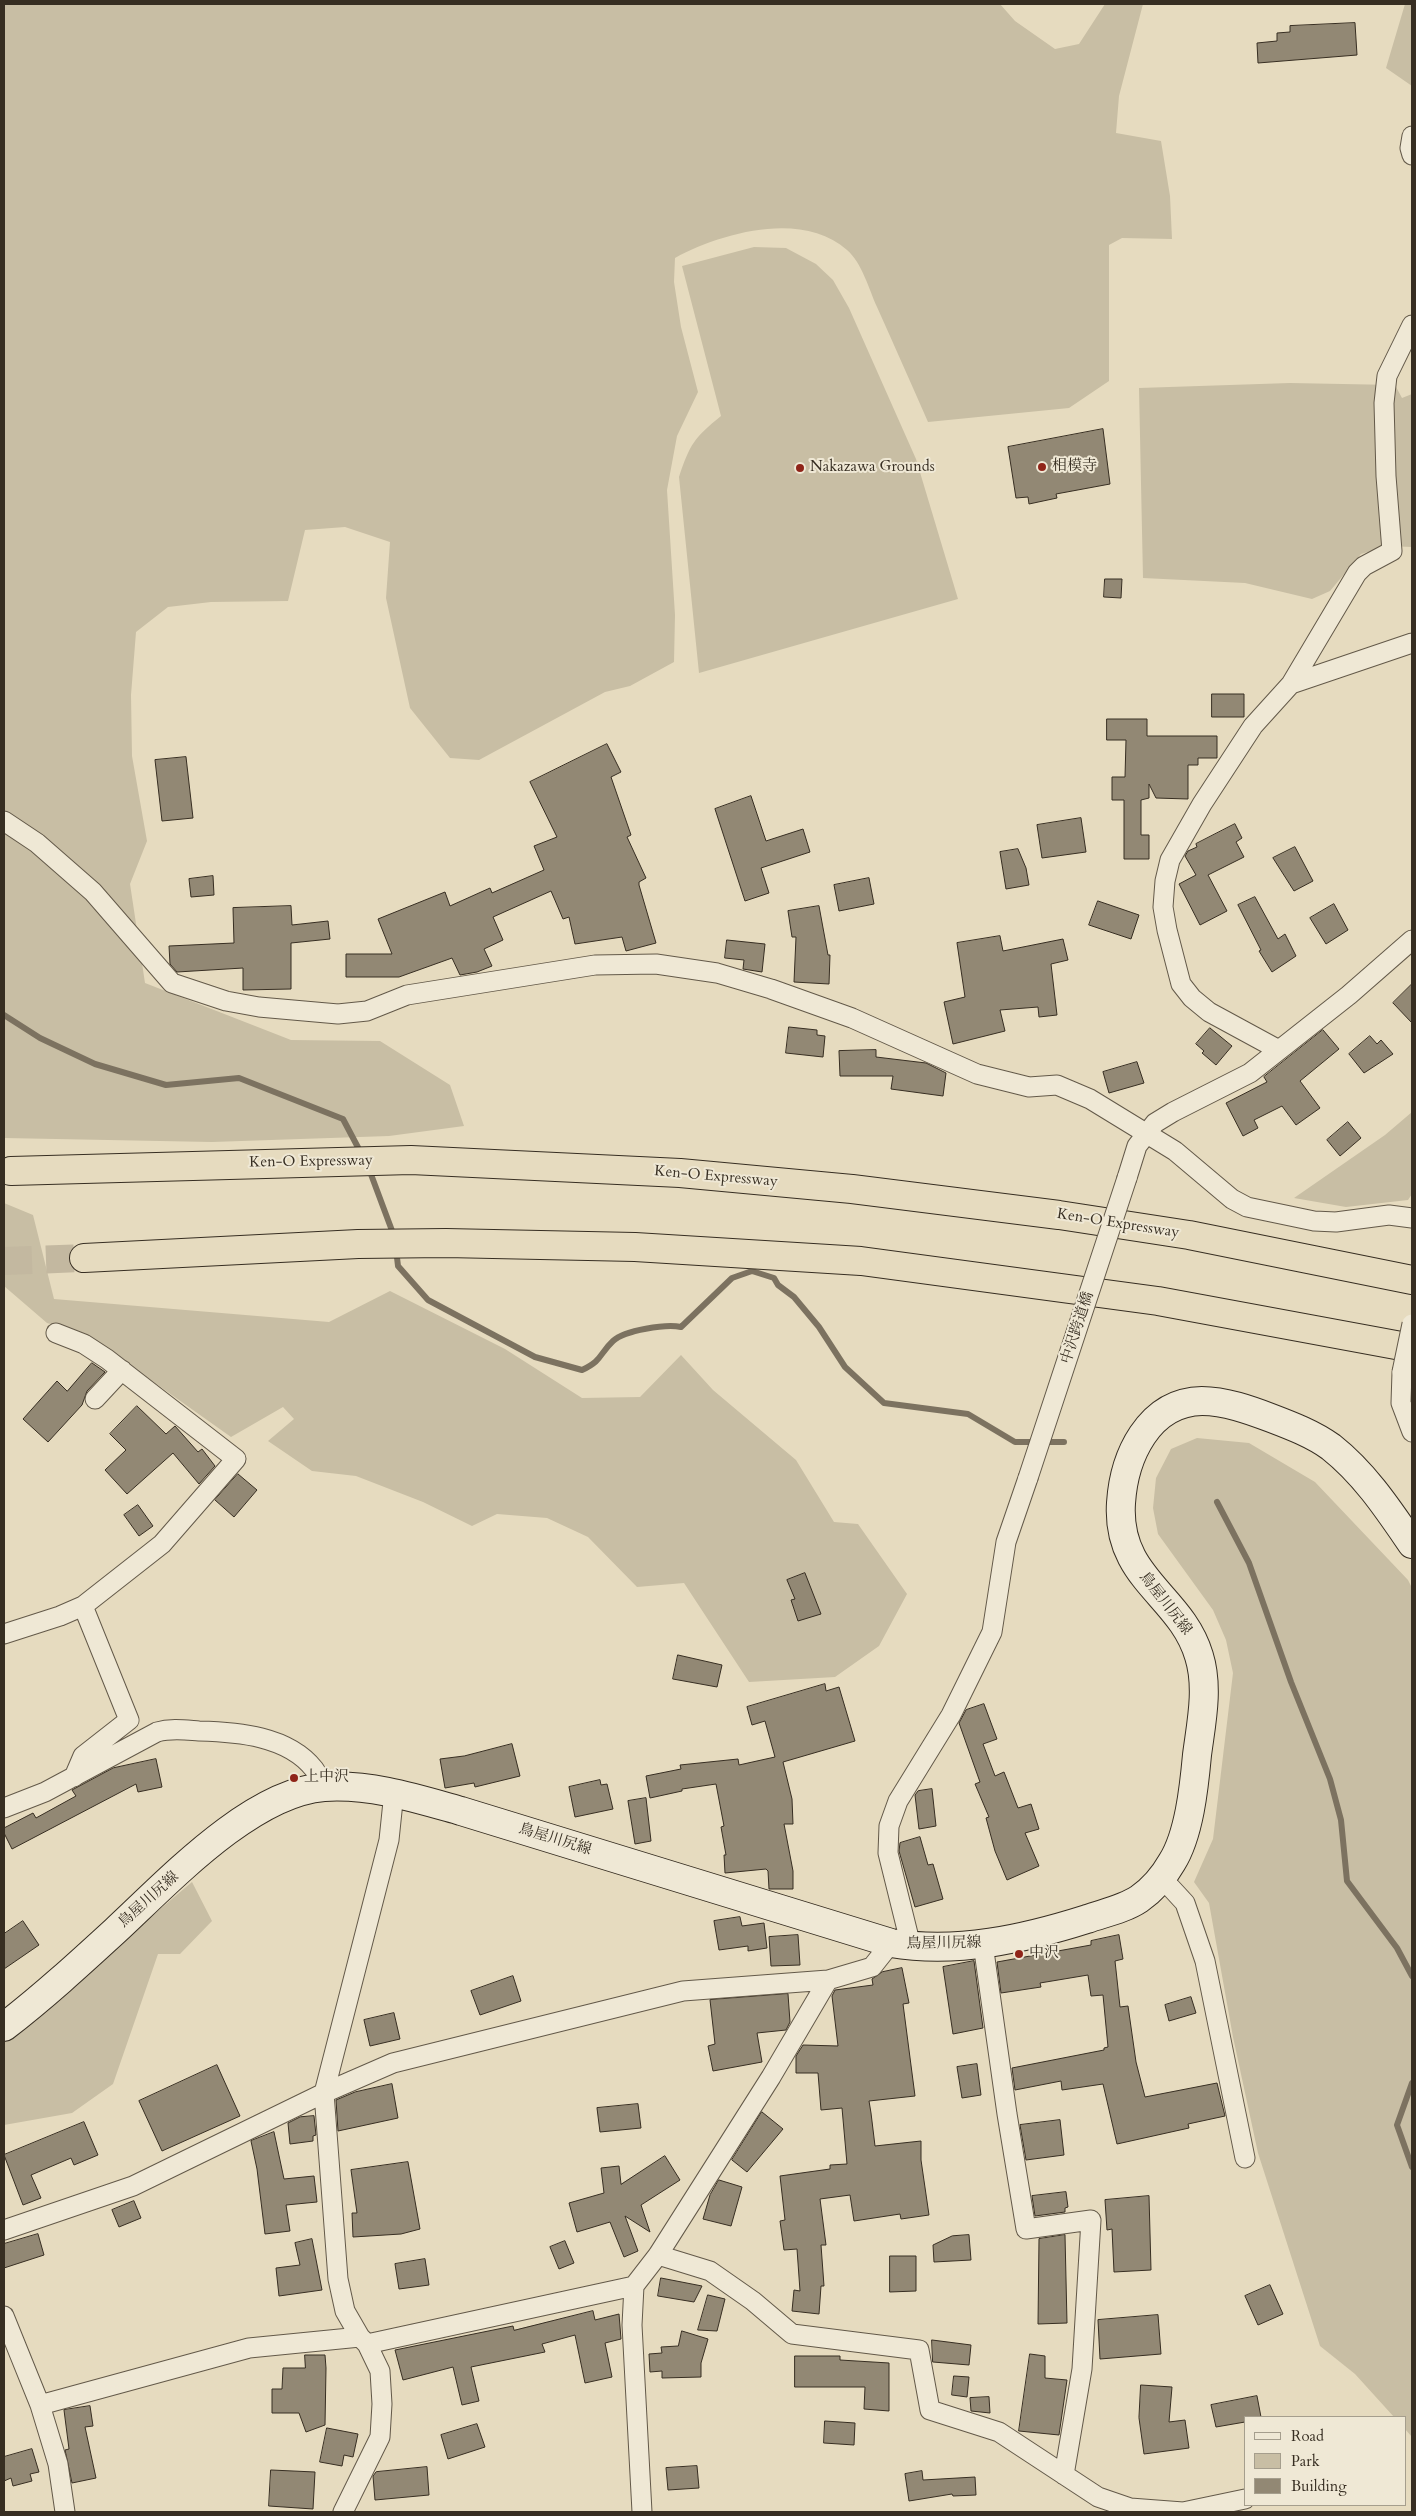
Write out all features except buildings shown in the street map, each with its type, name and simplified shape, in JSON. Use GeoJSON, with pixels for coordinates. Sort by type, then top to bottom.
{"type":"FeatureCollection","features":[{"type":"Feature","properties":{"kind":"highway","name":"Ken-O Expressway"},"geometry":{"type":"LineString","coordinates":[[11,1172],[411,1160],[680,1173],[852,1189],[1060,1215],[1189,1235],[1412,1280]]}},
{"type":"Feature","properties":{"kind":"highway"},"geometry":{"type":"LineString","coordinates":[[84,1258],[358,1244],[446,1243],[635,1247],[861,1261],[1158,1301],[1407,1360]]}},
{"type":"Feature","properties":{"kind":"main road","name":"鳥屋川尻線"},"geometry":{"type":"LineString","coordinates":[[4,2027],[67,1976],[214,1843],[250,1815],[282,1799],[322,1787],[351,1786],[394,1792],[461,1810],[901,1945],[983,1944],[1068,1925],[1123,1906],[1139,1898],[1161,1878],[1176,1856],[1184,1832],[1199,1740],[1203,1676],[1199,1655],[1191,1637],[1176,1615],[1136,1567],[1123,1534],[1120,1518],[1123,1482],[1132,1454],[1148,1426],[1167,1410],[1202,1401],[1235,1406],[1297,1428],[1324,1442],[1357,1471],[1383,1501],[1412,1544]]}},
{"type":"Feature","properties":{"kind":"street"},"geometry":{"type":"LineString","coordinates":[[1412,136],[1410,148],[1412,155]]}},
{"type":"Feature","properties":{"kind":"street"},"geometry":{"type":"LineString","coordinates":[[1279,1050],[1227,1023],[1192,998],[1182,984],[1176,966],[1164,907],[1165,881],[1170,860],[1179,842],[1253,726],[1291,684],[1357,573],[1364,566],[1392,551],[1386,476],[1384,403],[1387,376],[1412,324]]}},
{"type":"Feature","properties":{"kind":"street"},"geometry":{"type":"LineString","coordinates":[[1291,684],[1412,643]]}},
{"type":"Feature","properties":{"kind":"street"},"geometry":{"type":"LineString","coordinates":[[4,820],[37,843],[93,892],[172,983],[226,1001],[260,1007],[338,1014],[367,1011],[407,995],[595,966],[656,964],[717,973],[852,1018],[977,1074],[1029,1087],[1044,1084],[1057,1086],[1090,1099],[1175,1151],[1232,1199],[1247,1207],[1329,1222],[1389,1216],[1412,1218]]}},
{"type":"Feature","properties":{"kind":"street","name":"中沢跨道橋"},"geometry":{"type":"LineString","coordinates":[[901,1945],[888,1853],[889,1826],[898,1801],[951,1715],[992,1632],[1006,1542],[1137,1146],[1155,1123],[1173,1112],[1239,1080],[1349,995],[1412,940]]}},
{"type":"Feature","properties":{"kind":"street"},"geometry":{"type":"LineString","coordinates":[[1412,1324],[1401,1403],[1412,1432]]}},
{"type":"Feature","properties":{"kind":"street"},"geometry":{"type":"LineString","coordinates":[[4,1634],[60,1616],[83,1606],[162,1544],[236,1458],[122,1370],[84,1344],[56,1333]]}},
{"type":"Feature","properties":{"kind":"street"},"geometry":{"type":"LineString","coordinates":[[95,1399],[122,1370]]}},
{"type":"Feature","properties":{"kind":"street"},"geometry":{"type":"LineString","coordinates":[[74,1777],[83,1756],[129,1720],[83,1606]]}},
{"type":"Feature","properties":{"kind":"street"},"geometry":{"type":"LineString","coordinates":[[4,1808],[45,1792],[157,1732],[169,1730],[227,1732],[265,1739],[285,1748],[315,1770],[322,1787]]}},
{"type":"Feature","properties":{"kind":"street"},"geometry":{"type":"LineString","coordinates":[[343,2512],[380,2437],[382,2404],[380,2371],[345,2311],[338,2279],[324,2093],[389,1840],[394,1792]]}},
{"type":"Feature","properties":{"kind":"street"},"geometry":{"type":"LineString","coordinates":[[1161,1878],[1185,1903],[1204,1960],[1246,2158]]}},
{"type":"Feature","properties":{"kind":"street"},"geometry":{"type":"LineString","coordinates":[[983,1944],[1007,2114],[1026,2229],[1091,2220],[1082,2370],[1064,2475]]}},
{"type":"Feature","properties":{"kind":"street"},"geometry":{"type":"LineString","coordinates":[[4,2230],[133,2186],[324,2093],[393,2063],[683,1991],[828,1980],[872,1967],[901,1945]]}},
{"type":"Feature","properties":{"kind":"street"},"geometry":{"type":"LineString","coordinates":[[642,2512],[632,2325],[634,2286],[658,2255],[771,2077],[828,1980]]}},
{"type":"Feature","properties":{"kind":"street"},"geometry":{"type":"LineString","coordinates":[[658,2255],[710,2271],[753,2301],[792,2334],[919,2350],[930,2410],[999,2432],[1098,2497],[1130,2508],[1183,2512],[1244,2499]]}},
{"type":"Feature","properties":{"kind":"street"},"geometry":{"type":"LineString","coordinates":[[40,2405],[249,2348],[364,2341],[634,2286]]}},
{"type":"Feature","properties":{"kind":"street"},"geometry":{"type":"LineString","coordinates":[[4,2316],[40,2405],[58,2464],[65,2512]]}},
{"type":"Feature","properties":{"kind":"green space"},"geometry":{"type":"Polygon","coordinates":[[[4,4],[1000,4],[1015,21],[1055,49],[1079,44],[1105,4],[1143,4],[1119,96],[1116,133],[1161,141],[1170,196],[1172,239],[1122,238],[1109,245],[1109,381],[1069,408],[928,422],[861,269],[847,250],[829,238],[808,231],[785,228],[761,230],[715,241],[675,258],[674,282],[681,327],[698,392],[677,436],[667,490],[675,615],[674,662],[630,686],[605,692],[479,760],[450,758],[410,708],[386,598],[390,542],[345,527],[305,530],[288,601],[211,602],[168,607],[136,632],[131,695],[132,756],[147,841],[130,884],[145,983],[291,1040],[380,1041],[450,1085],[464,1126],[389,1136],[212,1142],[4,1138],[4,4]]]}},
{"type":"Feature","properties":{"kind":"green space"},"geometry":{"type":"Polygon","coordinates":[[[1405,4],[1412,4],[1412,86],[1386,68],[1405,4]]]}},
{"type":"Feature","properties":{"kind":"green space","name":"Nakazawa Grounds"},"geometry":{"type":"Polygon","coordinates":[[[754,247],[786,248],[816,264],[833,280],[849,308],[916,459],[958,599],[699,673],[679,477],[694,442],[721,416],[682,266],[754,247]]]}},
{"type":"Feature","properties":{"kind":"green space"},"geometry":{"type":"Polygon","coordinates":[[[1290,383],[1395,385],[1402,398],[1412,394],[1412,547],[1387,546],[1361,554],[1330,591],[1312,599],[1245,583],[1143,578],[1139,388],[1290,383]]]}},
{"type":"Feature","properties":{"kind":"green space"},"geometry":{"type":"Polygon","coordinates":[[[1412,1112],[1412,1194],[1408,1200],[1346,1207],[1294,1198],[1385,1135],[1412,1112]]]}},
{"type":"Feature","properties":{"kind":"green space"},"geometry":{"type":"Polygon","coordinates":[[[4,1203],[33,1215],[54,1299],[329,1322],[390,1291],[505,1349],[582,1398],[640,1397],[681,1355],[713,1390],[796,1460],[834,1522],[858,1524],[907,1594],[879,1646],[835,1677],[749,1682],[684,1583],[637,1587],[588,1537],[547,1518],[497,1514],[472,1526],[423,1502],[356,1476],[312,1471],[268,1441],[294,1419],[283,1407],[231,1437],[86,1334],[47,1323],[4,1286],[4,1203]]]}},
{"type":"Feature","properties":{"kind":"green space"},"geometry":{"type":"Polygon","coordinates":[[[1197,1438],[1249,1443],[1315,1482],[1408,1580],[1412,1588],[1412,2437],[1406,2430],[1406,2416],[1393,2416],[1355,2374],[1320,2346],[1258,2153],[1233,2037],[1209,1903],[1194,1882],[1213,1839],[1233,1673],[1226,1640],[1213,1610],[1158,1534],[1153,1508],[1156,1478],[1171,1449],[1197,1438]]]}},
{"type":"Feature","properties":{"kind":"green space"},"geometry":{"type":"Polygon","coordinates":[[[192,1882],[212,1921],[180,1954],[158,1954],[113,2084],[72,2113],[4,2125],[4,2041],[192,1882]]]}},
{"type":"Feature","properties":{"kind":"waterway"},"geometry":{"type":"LineString","coordinates":[[4,1015],[40,1038],[95,1064],[166,1085],[239,1078],[343,1119],[362,1155]]}},
{"type":"Feature","properties":{"kind":"waterway"},"geometry":{"type":"LineString","coordinates":[[369,1169],[394,1236]]}},
{"type":"Feature","properties":{"kind":"waterway"},"geometry":{"type":"LineString","coordinates":[[396,1249],[398,1266],[428,1300],[535,1357],[582,1370],[597,1360],[613,1341],[619,1337],[646,1329],[666,1326],[681,1327],[732,1278],[752,1271],[774,1278],[778,1285],[794,1297],[819,1327],[845,1367],[884,1403],[968,1414],[1015,1442],[1064,1442]]}},
{"type":"Feature","properties":{"kind":"waterway"},"geometry":{"type":"LineString","coordinates":[[1217,1502],[1249,1563],[1291,1682],[1330,1779],[1341,1820],[1347,1881],[1397,1948],[1412,1976]]}},
{"type":"Feature","properties":{"kind":"waterway"},"geometry":{"type":"LineString","coordinates":[[1412,2083],[1397,2125],[1412,2167]]}},
{"type":"Feature","properties":{"kind":"tunnel"},"geometry":{"type":"LineString","coordinates":[[4,1261],[84,1258]]}},
{"type":"Feature","properties":{"kind":"place","name":"相模寺"},"geometry":{"type":"Point","coordinates":[1042,467]}},
{"type":"Feature","properties":{"kind":"place","name":"Nakazawa Grounds"},"geometry":{"type":"Point","coordinates":[800,468]}},
{"type":"Feature","properties":{"kind":"place","name":"上中沢"},"geometry":{"type":"Point","coordinates":[294,1778]}},
{"type":"Feature","properties":{"kind":"place","name":"中沢"},"geometry":{"type":"Point","coordinates":[1019,1954]}}]}
